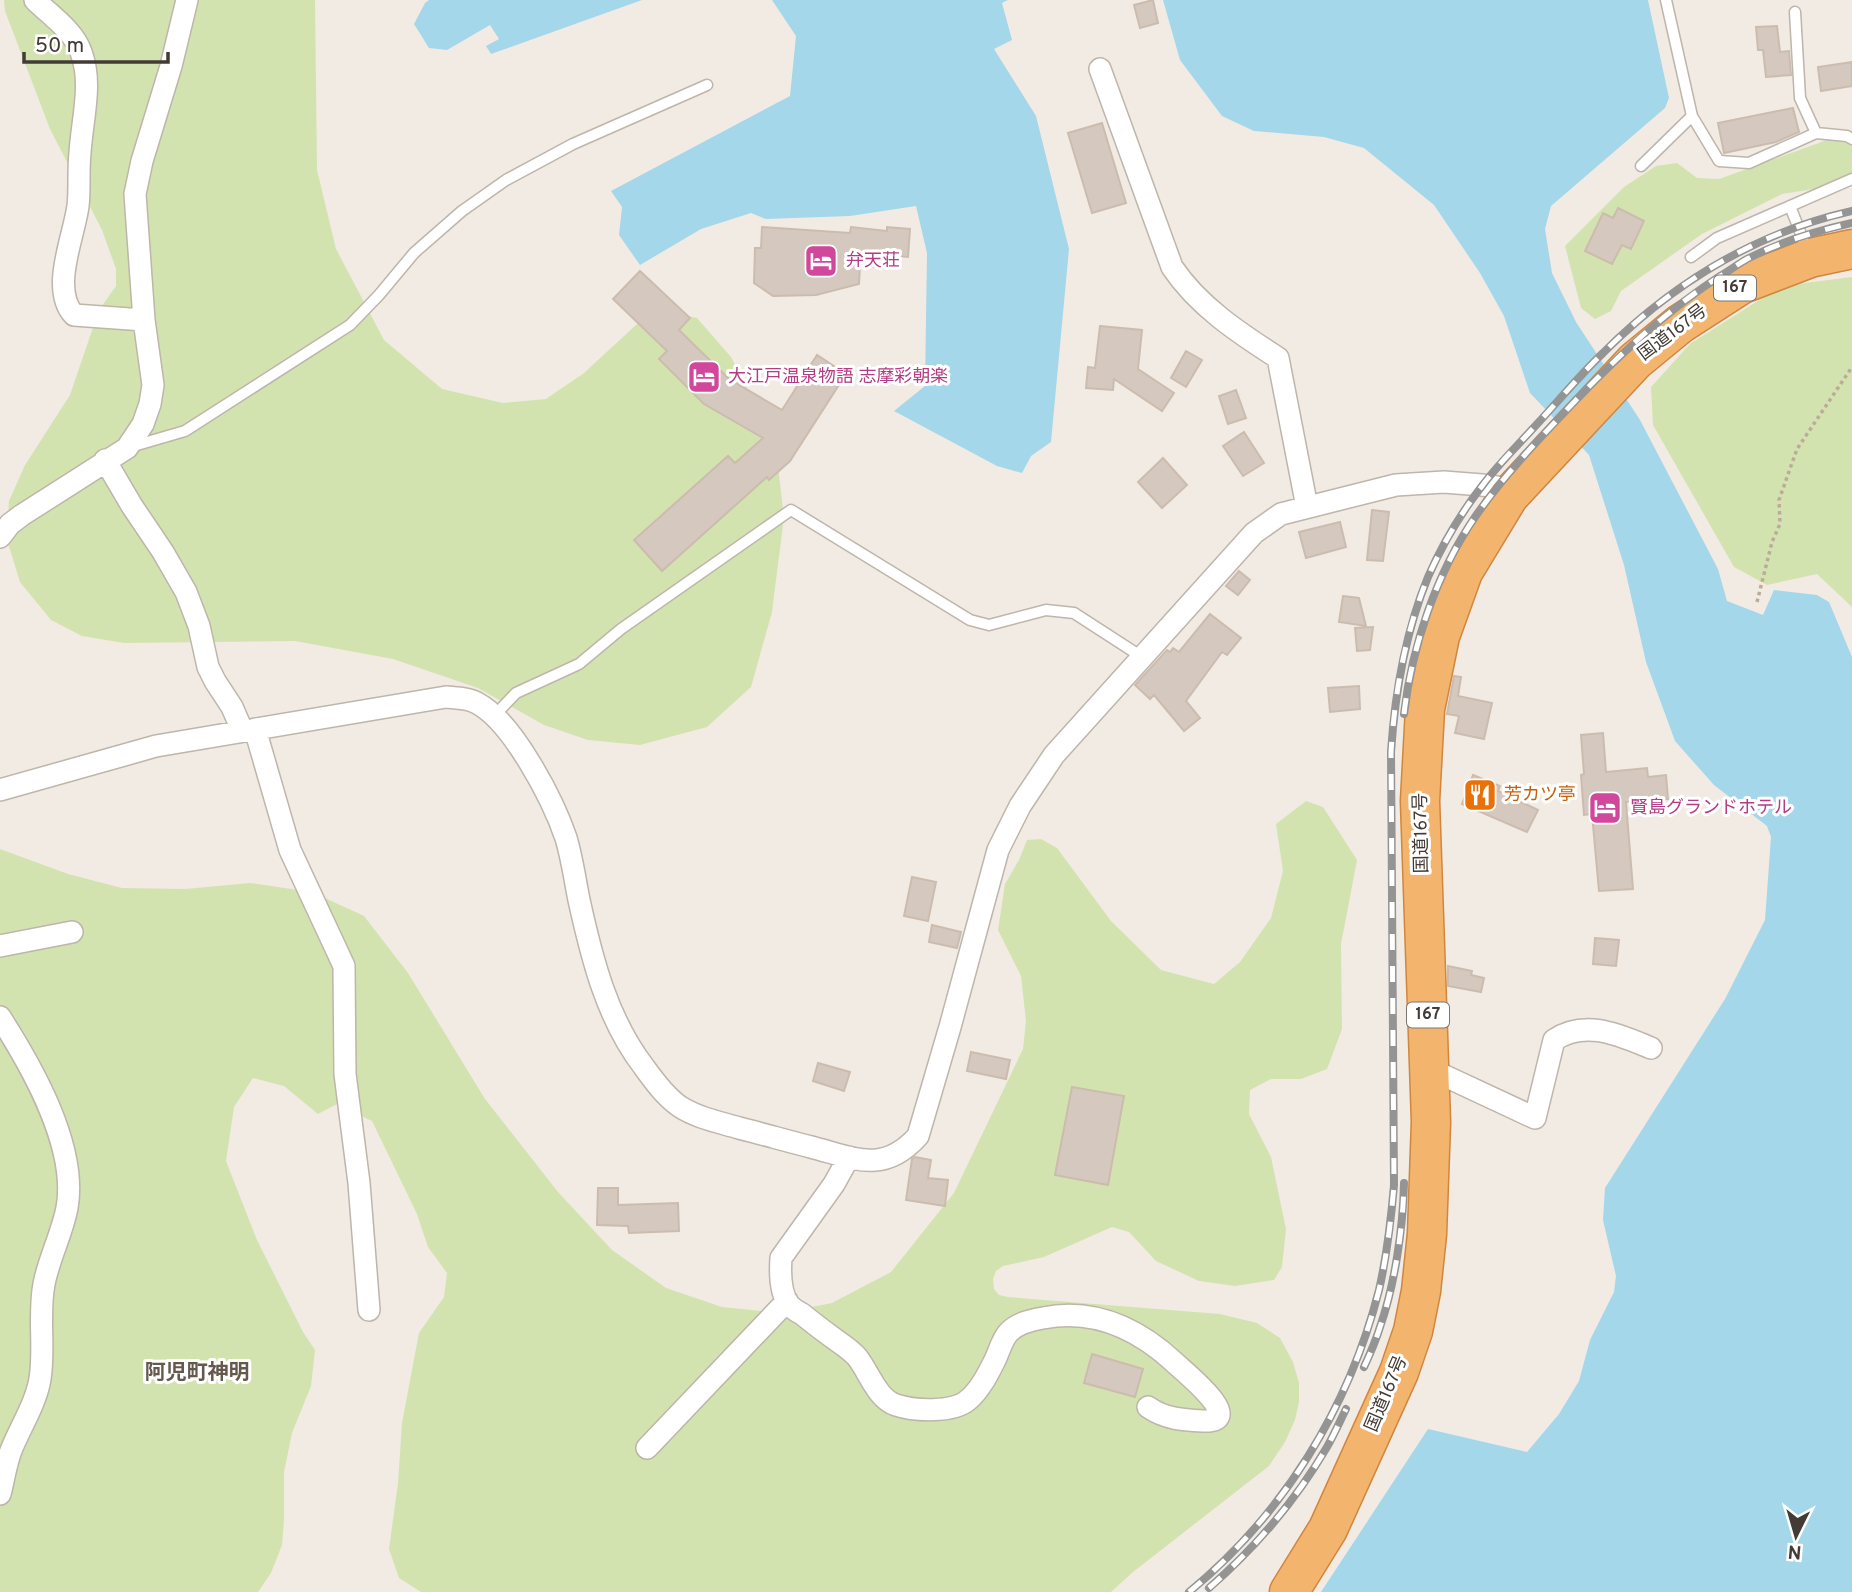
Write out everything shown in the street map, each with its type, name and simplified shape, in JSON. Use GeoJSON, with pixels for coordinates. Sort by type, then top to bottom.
{"type":"FeatureCollection","features":[{"type":"Feature","properties":{"kind":"highway","name":"国道167号"},"geometry":{"type":"LineString","coordinates":[[1289,1592],[1328,1530],[1399,1372],[1413,1331],[1420,1291],[1427,1234],[1431,1122],[1420,801],[1424,709],[1440,636],[1463,572],[1509,495],[1635,361],[1680,324],[1742,284],[1810,258],[1852,249]]}},
{"type":"Feature","properties":{"kind":"street"},"geometry":{"type":"LineString","coordinates":[[35,0],[74,38],[86,68],[87,93],[80,151],[78,207],[63,284],[68,309],[74,315],[144,320]]}},
{"type":"Feature","properties":{"kind":"street"},"geometry":{"type":"LineString","coordinates":[[0,537],[10,524],[22,515],[127,448],[143,424],[150,404],[153,385],[144,320],[135,194],[187,0]]}},
{"type":"Feature","properties":{"kind":"street"},"geometry":{"type":"LineString","coordinates":[[1100,69],[1172,267],[1184,284],[1239,333],[1278,358],[1307,507]]}},
{"type":"Feature","properties":{"kind":"street"},"geometry":{"type":"LineString","coordinates":[[105,460],[186,592],[208,667],[232,708],[249,730],[290,850],[344,966],[345,1074],[359,1183],[369,1310]]}},
{"type":"Feature","properties":{"kind":"street"},"geometry":{"type":"LineString","coordinates":[[0,790],[156,746],[446,697],[475,701],[495,715],[544,786],[566,839],[594,963],[614,1019],[635,1056],[662,1091],[680,1107],[703,1118],[849,1157],[885,1160],[908,1147],[918,1136],[998,850],[1020,806],[1054,755],[1254,533],[1281,514],[1396,485],[1444,482],[1482,485],[1497,487],[1509,495]]}},
{"type":"Feature","properties":{"kind":"street"},"geometry":{"type":"LineString","coordinates":[[0,947],[72,932]]}},
{"type":"Feature","properties":{"kind":"street"},"geometry":{"type":"LineString","coordinates":[[0,1017],[32,1071],[54,1121],[68,1165],[69,1185],[63,1228],[51,1256],[43,1287],[40,1380],[10,1452],[0,1494]]}},
{"type":"Feature","properties":{"kind":"street"},"geometry":{"type":"LineString","coordinates":[[1430,1069],[1535,1118],[1554,1040],[1566,1032],[1598,1030],[1651,1048]]}},
{"type":"Feature","properties":{"kind":"street"},"geometry":{"type":"LineString","coordinates":[[849,1157],[834,1184],[781,1258],[780,1273],[789,1304],[855,1355],[880,1395],[894,1405],[924,1410],[959,1405],[968,1401],[981,1385],[1007,1334],[1019,1324],[1059,1314],[1111,1321],[1146,1340],[1162,1351],[1211,1397],[1220,1409],[1216,1420],[1207,1421],[1172,1419],[1148,1407]]}},
{"type":"Feature","properties":{"kind":"street"},"geometry":{"type":"LineString","coordinates":[[647,1448],[787,1301]]}},
{"type":"Feature","properties":{"kind":"lane"},"geometry":{"type":"LineString","coordinates":[[1666,0],[1692,116],[1719,161],[1749,163],[1816,133],[1847,136],[1852,139]]}},
{"type":"Feature","properties":{"kind":"lane"},"geometry":{"type":"LineString","coordinates":[[1795,12],[1800,98],[1816,133]]}},
{"type":"Feature","properties":{"kind":"lane"},"geometry":{"type":"LineString","coordinates":[[127,448],[185,430],[350,325],[414,253],[462,211],[506,180],[573,144],[708,85]]}},
{"type":"Feature","properties":{"kind":"lane"},"geometry":{"type":"LineString","coordinates":[[1641,166],[1692,116]]}},
{"type":"Feature","properties":{"kind":"lane"},"geometry":{"type":"LineString","coordinates":[[1691,257],[1717,238],[1852,179]]}},
{"type":"Feature","properties":{"kind":"lane"},"geometry":{"type":"LineString","coordinates":[[1790,206],[1810,258]]}},
{"type":"Feature","properties":{"kind":"lane"},"geometry":{"type":"LineString","coordinates":[[495,715],[516,693],[579,664],[621,629],[792,510],[970,620],[989,625],[1045,610],[1074,612],[1142,657]]}},
{"type":"Feature","properties":{"kind":"path"},"geometry":{"type":"LineString","coordinates":[[1757,602],[1772,542],[1780,524],[1779,500],[1797,449],[1852,367]]}},
{"type":"Feature","properties":{"kind":"green space"},"geometry":{"type":"Polygon","coordinates":[[[4,0],[315,0],[317,170],[336,249],[384,340],[442,389],[503,403],[546,399],[584,373],[637,324],[668,312],[697,318],[731,357],[775,441],[784,517],[772,612],[751,687],[707,727],[640,745],[588,740],[544,725],[478,688],[393,659],[295,641],[124,643],[82,636],[51,620],[20,582],[7,540],[9,501],[25,465],[70,395],[99,310],[116,286],[116,269],[102,230],[50,129],[5,11],[4,0]]]}},
{"type":"Feature","properties":{"kind":"green space"},"geometry":{"type":"Polygon","coordinates":[[[1852,131],[1852,183],[1782,194],[1702,234],[1621,291],[1611,311],[1595,319],[1581,308],[1565,246],[1624,187],[1656,166],[1677,163],[1697,178],[1719,179],[1852,131]]]}},
{"type":"Feature","properties":{"kind":"green space"},"geometry":{"type":"Polygon","coordinates":[[[1852,277],[1852,607],[1817,574],[1767,585],[1734,567],[1653,425],[1651,387],[1690,344],[1781,286],[1852,277]]]}},
{"type":"Feature","properties":{"kind":"green space"},"geometry":{"type":"Polygon","coordinates":[[[1306,801],[1323,807],[1357,860],[1341,944],[1342,1029],[1327,1069],[1301,1079],[1271,1079],[1250,1090],[1249,1114],[1271,1157],[1286,1229],[1282,1267],[1274,1280],[1235,1286],[1199,1281],[1156,1261],[1129,1232],[1112,1227],[1044,1257],[1003,1266],[996,1271],[993,1279],[994,1289],[999,1295],[1008,1297],[1220,1314],[1257,1323],[1280,1338],[1293,1362],[1299,1383],[1295,1420],[1285,1442],[1269,1466],[1111,1592],[421,1592],[399,1578],[389,1549],[398,1483],[402,1423],[419,1333],[444,1297],[447,1273],[428,1247],[417,1214],[372,1121],[337,1104],[318,1114],[284,1086],[253,1078],[234,1107],[226,1161],[257,1240],[303,1332],[315,1350],[311,1386],[292,1433],[284,1472],[282,1545],[271,1573],[258,1592],[0,1592],[0,849],[68,874],[122,888],[185,889],[250,883],[312,892],[364,916],[408,973],[485,1099],[558,1192],[612,1250],[666,1288],[722,1307],[781,1313],[832,1303],[891,1272],[954,1193],[1023,1049],[1026,1021],[1021,976],[998,930],[1005,884],[1027,840],[1041,839],[1057,848],[1111,921],[1161,970],[1214,984],[1240,962],[1271,918],[1283,871],[1276,824],[1306,801]]]}},
{"type":"Feature","properties":{"kind":"water"},"geometry":{"type":"Polygon","coordinates":[[[429,0],[642,0],[491,54],[486,46],[499,39],[490,25],[447,50],[429,48],[414,24],[429,0]]]}},
{"type":"Feature","properties":{"kind":"water"},"geometry":{"type":"Polygon","coordinates":[[[772,0],[1008,0],[1002,3],[1012,40],[994,49],[1036,116],[1069,249],[1051,442],[1031,456],[1022,473],[997,466],[894,411],[925,386],[927,253],[916,206],[850,216],[766,219],[751,213],[701,229],[640,265],[619,235],[622,207],[611,191],[790,96],[796,36],[772,0]]]}},
{"type":"Feature","properties":{"kind":"water"},"geometry":{"type":"Polygon","coordinates":[[[1163,0],[1648,0],[1669,98],[1665,108],[1551,206],[1545,229],[1552,273],[1576,322],[1640,420],[1718,569],[1727,601],[1763,615],[1774,590],[1817,595],[1829,602],[1852,657],[1852,1592],[1321,1592],[1428,1429],[1527,1452],[1559,1414],[1579,1381],[1590,1340],[1614,1292],[1616,1276],[1603,1220],[1605,1188],[1725,999],[1765,920],[1771,837],[1767,826],[1714,785],[1675,741],[1646,662],[1624,565],[1589,455],[1530,393],[1504,316],[1480,273],[1434,205],[1364,148],[1324,137],[1254,131],[1222,116],[1180,60],[1163,0]]]}},
{"type":"Feature","properties":{"kind":"building"},"geometry":{"type":"Polygon","coordinates":[[[1153,0],[1158,23],[1140,28],[1134,5],[1153,0]]]}},
{"type":"Feature","properties":{"kind":"building"},"geometry":{"type":"Polygon","coordinates":[[[1777,26],[1780,52],[1789,51],[1791,75],[1766,77],[1763,50],[1758,50],[1756,27],[1777,26]]]}},
{"type":"Feature","properties":{"kind":"building"},"geometry":{"type":"Polygon","coordinates":[[[1852,62],[1852,86],[1821,91],[1818,67],[1852,62]]]}},
{"type":"Feature","properties":{"kind":"building"},"geometry":{"type":"Polygon","coordinates":[[[1793,108],[1799,132],[1776,142],[1724,153],[1718,123],[1793,108]]]}},
{"type":"Feature","properties":{"kind":"building"},"geometry":{"type":"Polygon","coordinates":[[[1102,123],[1126,203],[1092,213],[1068,133],[1102,123]]]}},
{"type":"Feature","properties":{"kind":"building"},"geometry":{"type":"Polygon","coordinates":[[[1618,208],[1644,221],[1631,249],[1622,245],[1612,264],[1585,251],[1603,213],[1613,218],[1618,208]]]}},
{"type":"Feature","properties":{"kind":"building","name":"弁天荘"},"geometry":{"type":"Polygon","coordinates":[[[762,227],[850,233],[851,227],[887,231],[887,227],[910,229],[908,257],[887,255],[886,268],[860,265],[859,284],[816,295],[773,296],[754,283],[755,248],[761,248],[762,227]]]}},
{"type":"Feature","properties":{"kind":"building"},"geometry":{"type":"Polygon","coordinates":[[[640,271],[690,318],[679,330],[729,379],[782,410],[817,355],[846,374],[790,461],[769,480],[767,477],[662,571],[634,540],[728,456],[735,463],[763,438],[704,404],[659,359],[667,351],[613,299],[640,271]]]}},
{"type":"Feature","properties":{"kind":"building"},"geometry":{"type":"Polygon","coordinates":[[[1100,326],[1142,330],[1138,369],[1174,393],[1162,411],[1114,379],[1113,390],[1086,388],[1088,367],[1095,368],[1100,326]]]}},
{"type":"Feature","properties":{"kind":"building"},"geometry":{"type":"Polygon","coordinates":[[[1186,351],[1202,360],[1186,387],[1171,378],[1186,351]]]}},
{"type":"Feature","properties":{"kind":"building"},"geometry":{"type":"Polygon","coordinates":[[[1236,390],[1246,418],[1228,424],[1219,396],[1236,390]]]}},
{"type":"Feature","properties":{"kind":"building"},"geometry":{"type":"Polygon","coordinates":[[[1244,432],[1264,463],[1243,476],[1223,446],[1244,432]]]}},
{"type":"Feature","properties":{"kind":"building"},"geometry":{"type":"Polygon","coordinates":[[[1163,458],[1187,485],[1162,508],[1138,482],[1163,458]]]}},
{"type":"Feature","properties":{"kind":"building"},"geometry":{"type":"Polygon","coordinates":[[[1372,510],[1389,512],[1383,561],[1367,560],[1372,510]]]}},
{"type":"Feature","properties":{"kind":"building"},"geometry":{"type":"Polygon","coordinates":[[[1340,522],[1346,547],[1306,558],[1299,532],[1340,522]]]}},
{"type":"Feature","properties":{"kind":"building"},"geometry":{"type":"Polygon","coordinates":[[[1239,571],[1250,580],[1238,595],[1226,586],[1239,571]]]}},
{"type":"Feature","properties":{"kind":"building"},"geometry":{"type":"Polygon","coordinates":[[[1343,596],[1359,598],[1366,626],[1339,622],[1343,596]]]}},
{"type":"Feature","properties":{"kind":"building"},"geometry":{"type":"Polygon","coordinates":[[[1210,614],[1241,638],[1227,655],[1222,652],[1186,701],[1200,718],[1184,731],[1154,695],[1150,699],[1135,685],[1167,650],[1170,652],[1173,648],[1179,652],[1210,614]]]}},
{"type":"Feature","properties":{"kind":"building"},"geometry":{"type":"Polygon","coordinates":[[[1373,627],[1370,650],[1357,651],[1355,628],[1373,627]]]}},
{"type":"Feature","properties":{"kind":"building"},"geometry":{"type":"Polygon","coordinates":[[[1454,676],[1461,677],[1458,696],[1492,703],[1484,739],[1455,733],[1459,716],[1447,714],[1454,676]]]}},
{"type":"Feature","properties":{"kind":"building"},"geometry":{"type":"Polygon","coordinates":[[[1359,686],[1360,709],[1330,712],[1328,688],[1359,686]]]}},
{"type":"Feature","properties":{"kind":"building","name":"賢島グランドホテル"},"geometry":{"type":"Polygon","coordinates":[[[1603,733],[1606,772],[1647,768],[1648,777],[1666,775],[1668,799],[1626,802],[1633,889],[1599,891],[1592,814],[1584,815],[1581,735],[1603,733]]]}},
{"type":"Feature","properties":{"kind":"building"},"geometry":{"type":"Polygon","coordinates":[[[1473,775],[1500,786],[1498,791],[1538,810],[1527,832],[1462,804],[1473,775]]]}},
{"type":"Feature","properties":{"kind":"building"},"geometry":{"type":"Polygon","coordinates":[[[912,877],[936,882],[928,921],[904,916],[912,877]]]}},
{"type":"Feature","properties":{"kind":"building"},"geometry":{"type":"Polygon","coordinates":[[[932,925],[961,932],[957,948],[929,942],[932,925]]]}},
{"type":"Feature","properties":{"kind":"building"},"geometry":{"type":"Polygon","coordinates":[[[1595,938],[1619,940],[1616,966],[1593,964],[1595,938]]]}},
{"type":"Feature","properties":{"kind":"building"},"geometry":{"type":"Polygon","coordinates":[[[1448,966],[1472,971],[1471,975],[1484,978],[1481,992],[1448,986],[1448,966]]]}},
{"type":"Feature","properties":{"kind":"building"},"geometry":{"type":"Polygon","coordinates":[[[971,1052],[1010,1060],[1006,1079],[967,1071],[971,1052]]]}},
{"type":"Feature","properties":{"kind":"building"},"geometry":{"type":"Polygon","coordinates":[[[818,1063],[850,1072],[844,1091],[813,1081],[818,1063]]]}},
{"type":"Feature","properties":{"kind":"building"},"geometry":{"type":"Polygon","coordinates":[[[1072,1087],[1124,1096],[1108,1185],[1055,1175],[1072,1087]]]}},
{"type":"Feature","properties":{"kind":"building"},"geometry":{"type":"Polygon","coordinates":[[[915,1157],[931,1160],[928,1178],[948,1180],[945,1206],[906,1200],[912,1159],[915,1157]]]}},
{"type":"Feature","properties":{"kind":"building"},"geometry":{"type":"Polygon","coordinates":[[[598,1188],[618,1188],[618,1205],[678,1203],[679,1231],[629,1233],[628,1226],[597,1225],[598,1188]]]}},
{"type":"Feature","properties":{"kind":"building"},"geometry":{"type":"Polygon","coordinates":[[[1092,1354],[1143,1369],[1135,1397],[1084,1383],[1092,1354]]]}},
{"type":"Feature","properties":{"kind":"railway"},"geometry":{"type":"LineString","coordinates":[[1189,1592],[1223,1562],[1254,1529],[1283,1494],[1308,1456],[1350,1376],[1379,1290],[1394,1185],[1391,752],[1398,685],[1407,641],[1433,565],[1459,518],[1502,461],[1586,370],[1658,304],[1717,264],[1749,247],[1816,221],[1852,211]]}},
{"type":"Feature","properties":{"kind":"railway"},"geometry":{"type":"LineString","coordinates":[[1404,714],[1420,637],[1449,562],[1486,501],[1536,442],[1627,350],[1662,318],[1700,289],[1760,253],[1798,238],[1852,223]]}},
{"type":"Feature","properties":{"kind":"railway"},"geometry":{"type":"LineString","coordinates":[[1364,1367],[1380,1327],[1394,1274],[1404,1183]]}},
{"type":"Feature","properties":{"kind":"railway"},"geometry":{"type":"LineString","coordinates":[[1209,1588],[1258,1540],[1288,1504],[1315,1467],[1346,1409]]}},
{"type":"Feature","properties":{"kind":"place","name":"弁天荘"},"geometry":{"type":"Point","coordinates":[821,261]}},
{"type":"Feature","properties":{"kind":"place","name":"大江戸温泉物語 志摩彩朝楽"},"geometry":{"type":"Point","coordinates":[704,377]}},
{"type":"Feature","properties":{"kind":"place","name":"芳カツ亭"},"geometry":{"type":"Point","coordinates":[1480,795]}},
{"type":"Feature","properties":{"kind":"place","name":"賢島グランドホテル"},"geometry":{"type":"Point","coordinates":[1605,808]}},
{"type":"Feature","properties":{"kind":"district","name":"阿児町神明"},"geometry":{"type":"Point","coordinates":[197,1373]}}]}
